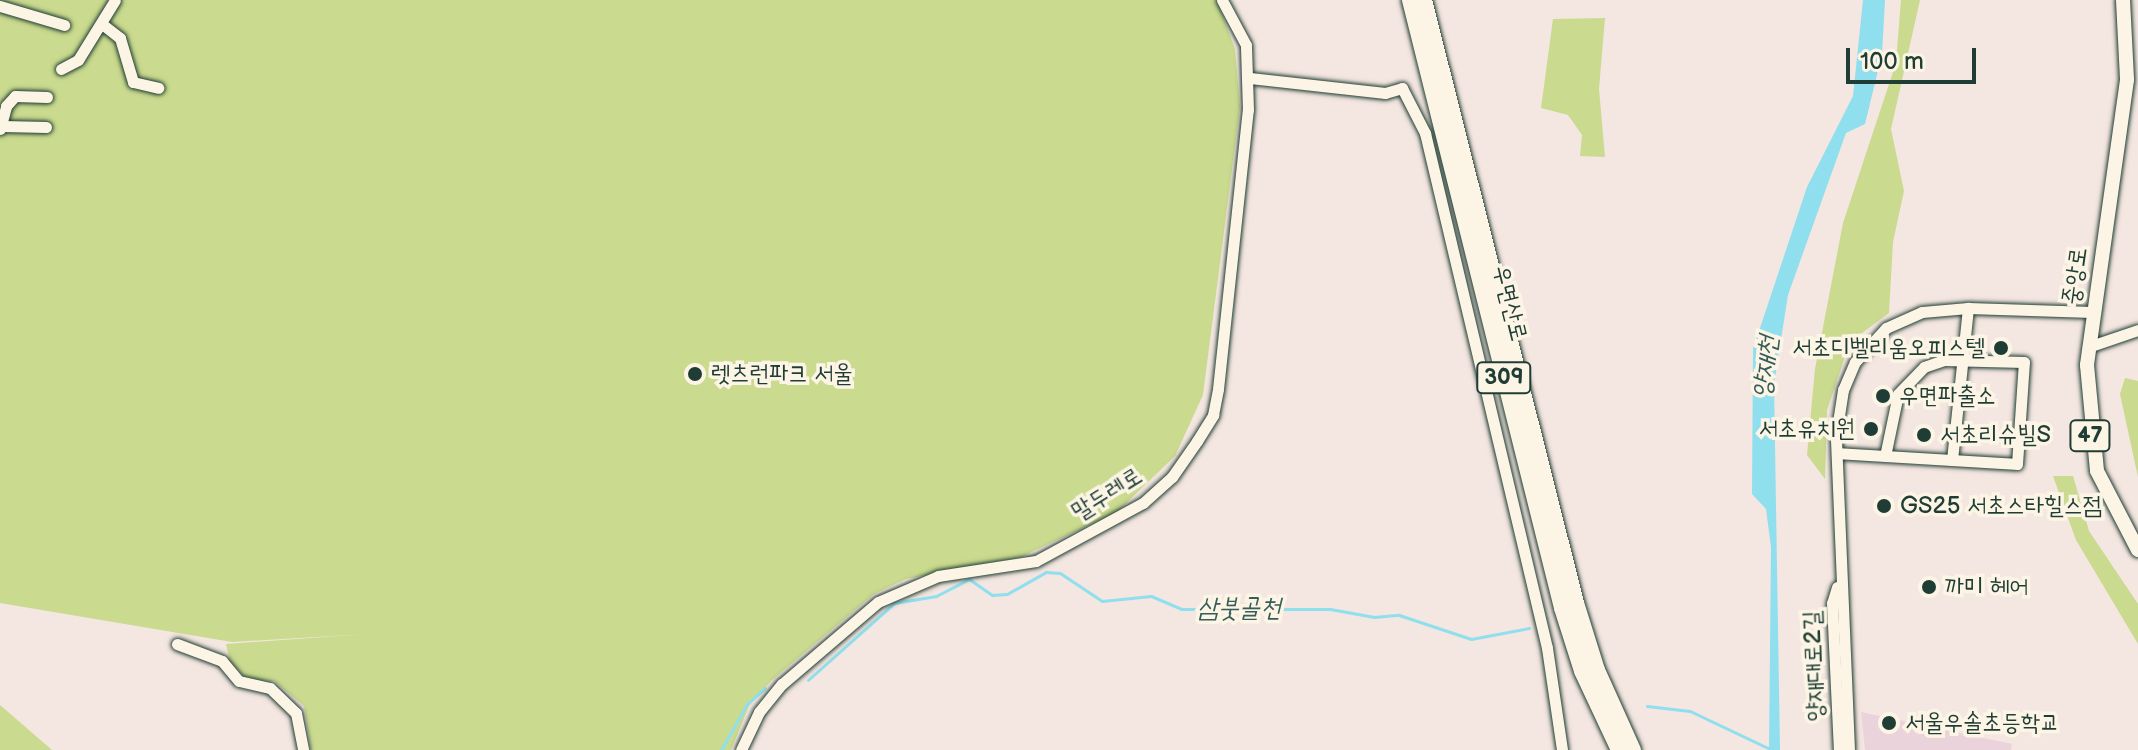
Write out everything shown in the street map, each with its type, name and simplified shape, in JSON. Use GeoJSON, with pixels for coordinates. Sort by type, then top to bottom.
{"type":"FeatureCollection","features":[{"type":"Feature","properties":{"kind":"highway","name":"우면산로"},"geometry":{"type":"LineString","coordinates":[[1410,0],[1562,608],[1582,671],[1619,750]]}},
{"type":"Feature","properties":{"kind":"highway","name":"우면산로"},"geometry":{"type":"LineString","coordinates":[[1424,0],[1576,603],[1597,670],[1633,750]]}},
{"type":"Feature","properties":{"kind":"main road","name":"중앙로"},"geometry":{"type":"LineString","coordinates":[[2123,0],[2133,80],[2092,312],[2088,347],[2089,422],[2097,471],[2138,550]]}},
{"type":"Feature","properties":{"kind":"street"},"geometry":{"type":"LineString","coordinates":[[61,69],[78,60],[115,0]]}},
{"type":"Feature","properties":{"kind":"street","name":"말두레로"},"geometry":{"type":"LineString","coordinates":[[741,750],[759,712],[782,684],[878,602],[906,585],[938,576],[1036,561],[1133,509],[1172,477],[1213,415],[1250,78],[1246,45],[1222,0]]}},
{"type":"Feature","properties":{"kind":"street"},"geometry":{"type":"LineString","coordinates":[[0,6],[64,25]]}},
{"type":"Feature","properties":{"kind":"street"},"geometry":{"type":"LineString","coordinates":[[102,24],[120,38],[133,82],[158,88]]}},
{"type":"Feature","properties":{"kind":"street"},"geometry":{"type":"LineString","coordinates":[[1250,78],[1385,93],[1402,88],[1425,133],[1547,648],[1562,750]]}},
{"type":"Feature","properties":{"kind":"street"},"geometry":{"type":"LineString","coordinates":[[46,127],[1,127],[6,106],[15,96],[47,97]]}},
{"type":"Feature","properties":{"kind":"street"},"geometry":{"type":"LineString","coordinates":[[1952,460],[1968,308]]}},
{"type":"Feature","properties":{"kind":"street","name":"양재대로2길"},"geometry":{"type":"LineString","coordinates":[[1849,750],[1839,582],[1837,453],[1843,390],[1863,349],[1910,315],[1968,308],[2092,312]]}},
{"type":"Feature","properties":{"kind":"street"},"geometry":{"type":"LineString","coordinates":[[2088,347],[2138,330]]}},
{"type":"Feature","properties":{"kind":"street"},"geometry":{"type":"LineString","coordinates":[[1837,453],[1885,456],[2017,464],[2024,362],[1962,359],[1933,363],[1904,385],[1891,413],[1885,456]]}},
{"type":"Feature","properties":{"kind":"street","name":"양재대로2길"},"geometry":{"type":"LineString","coordinates":[[1839,582],[1832,603],[1839,750]]}},
{"type":"Feature","properties":{"kind":"street"},"geometry":{"type":"LineString","coordinates":[[177,644],[222,661],[239,681],[270,688],[296,713],[303,750]]}},
{"type":"Feature","properties":{"kind":"shaded area","name":"서울우솔초등학교"},"geometry":{"type":"Polygon","coordinates":[[[1861,712],[2012,744],[2011,750],[1865,750],[1861,712]]]}},
{"type":"Feature","properties":{"kind":"green space","name":"렛츠런파크 서울"},"geometry":{"type":"Polygon","coordinates":[[[0,0],[1217,0],[1235,49],[1240,107],[1203,395],[1175,456],[1117,512],[1021,557],[906,579],[874,594],[771,681],[749,706],[731,750],[311,750],[304,706],[274,681],[248,680],[230,662],[226,644],[366,634],[232,642],[0,603],[0,0]]]}},
{"type":"Feature","properties":{"kind":"green space"},"geometry":{"type":"Polygon","coordinates":[[[1901,0],[1920,0],[1891,129],[1904,191],[1893,242],[1889,313],[1850,342],[1827,410],[1825,479],[1807,455],[1815,369],[1843,223],[1896,63],[1901,0]]]}},
{"type":"Feature","properties":{"kind":"green space"},"geometry":{"type":"Polygon","coordinates":[[[1605,18],[1599,89],[1605,157],[1580,156],[1582,135],[1568,115],[1541,108],[1553,19],[1605,18]]]}},
{"type":"Feature","properties":{"kind":"green space"},"geometry":{"type":"Polygon","coordinates":[[[2125,378],[2138,381],[2138,477],[2120,394],[2125,378]]]}},
{"type":"Feature","properties":{"kind":"green space"},"geometry":{"type":"Polygon","coordinates":[[[2053,476],[2073,476],[2089,531],[2138,604],[2138,644],[2076,540],[2053,476]]]}},
{"type":"Feature","properties":{"kind":"green space"},"geometry":{"type":"Polygon","coordinates":[[[0,705],[52,750],[0,750],[0,705]]]}},
{"type":"Feature","properties":{"kind":"water","name":"양재천"},"geometry":{"type":"Polygon","coordinates":[[[1863,0],[1885,0],[1882,54],[1865,124],[1846,133],[1788,295],[1774,384],[1780,750],[1769,750],[1771,547],[1766,509],[1752,494],[1753,349],[1807,187],[1853,96],[1863,0]]]}},
{"type":"Feature","properties":{"kind":"waterway","name":"삼붓골천"},"geometry":{"type":"LineString","coordinates":[[808,680],[894,603],[936,596],[969,579],[992,595],[1007,594],[1046,572],[1060,573],[1102,601],[1151,596],[1181,609],[1330,609],[1374,617],[1399,615],[1471,639],[1529,628]]}},
{"type":"Feature","properties":{"kind":"waterway","name":"삼붓골천"},"geometry":{"type":"LineString","coordinates":[[721,750],[747,704],[765,688]]}},
{"type":"Feature","properties":{"kind":"waterway","name":"삼붓골천"},"geometry":{"type":"LineString","coordinates":[[1647,706],[1690,711],[1772,750]]}},
{"type":"Feature","properties":{"kind":"place","name":"서초디벨리움오피스텔"},"geometry":{"type":"Point","coordinates":[2001,348]}},
{"type":"Feature","properties":{"kind":"place","name":"렛츠런파크 서울"},"geometry":{"type":"Point","coordinates":[695,374]}},
{"type":"Feature","properties":{"kind":"place","name":"우면파출소"},"geometry":{"type":"Point","coordinates":[1883,396]}},
{"type":"Feature","properties":{"kind":"place","name":"서초유치원"},"geometry":{"type":"Point","coordinates":[1871,429]}},
{"type":"Feature","properties":{"kind":"place","name":"서초리슈빌S"},"geometry":{"type":"Point","coordinates":[1924,435]}},
{"type":"Feature","properties":{"kind":"place","name":"GS25 서초스타힐스점"},"geometry":{"type":"Point","coordinates":[1884,506]}},
{"type":"Feature","properties":{"kind":"place","name":"까미 헤어"},"geometry":{"type":"Point","coordinates":[1929,587]}},
{"type":"Feature","properties":{"kind":"place","name":"서울우솔초등학교"},"geometry":{"type":"Point","coordinates":[1889,723]}}]}
